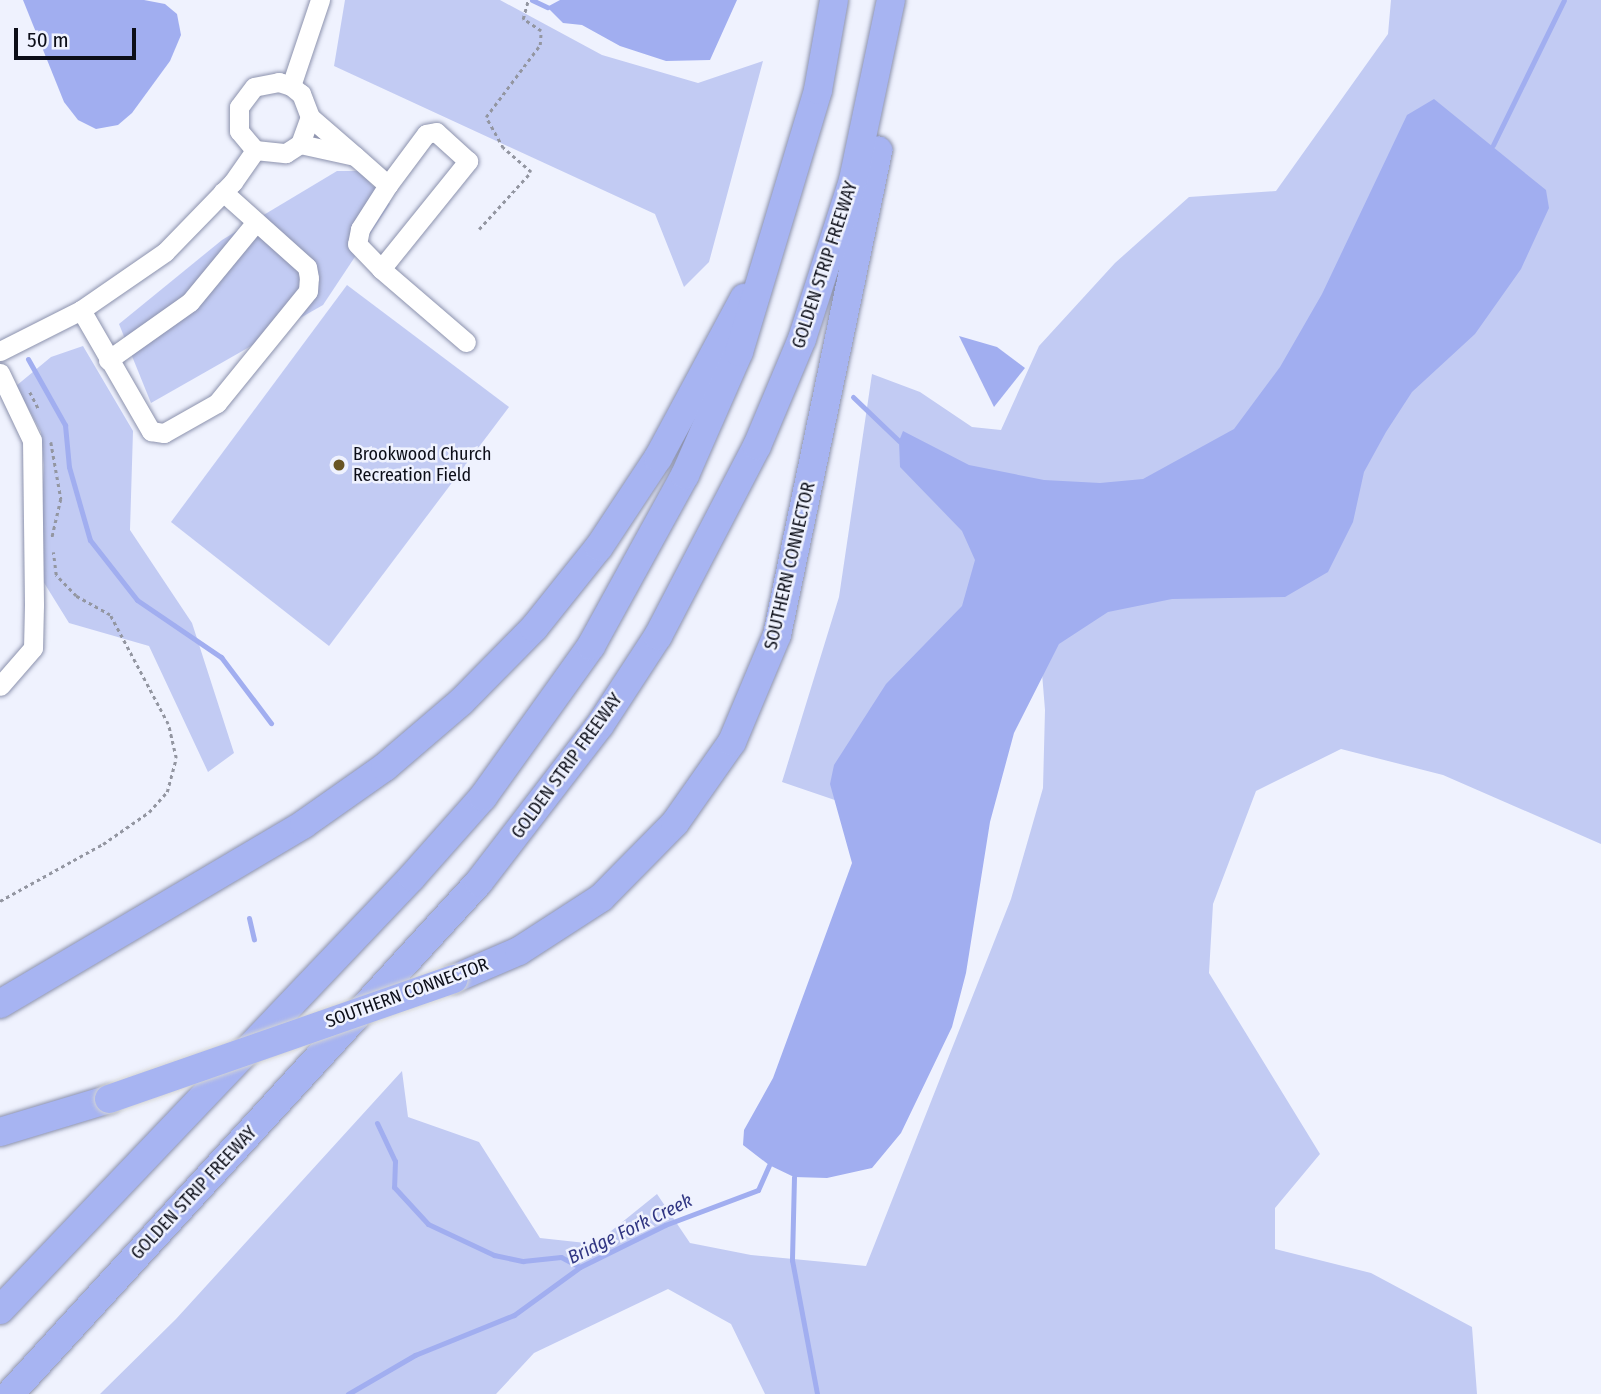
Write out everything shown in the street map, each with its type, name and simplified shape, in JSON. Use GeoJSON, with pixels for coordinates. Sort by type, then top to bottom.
{"type":"FeatureCollection","features":[{"type":"Feature","properties":{"kind":"highway"},"geometry":{"type":"LineString","coordinates":[[0,1310],[412,877],[483,797],[591,646],[685,475],[740,352],[757,303],[764,262],[818,90],[834,0]]}},
{"type":"Feature","properties":{"kind":"highway","name":"GOLDEN STRIP FREEWAY"},"geometry":{"type":"LineString","coordinates":[[10,1394],[479,882],[600,725],[658,636],[751,458],[802,339],[858,162],[891,0]]}},
{"type":"Feature","properties":{"kind":"highway","name":"SOUTHERN CONNECTOR"},"geometry":{"type":"LineString","coordinates":[[0,1132],[109,1099],[454,979],[542,938],[623,879],[704,786],[757,692],[793,567],[905,0]]}},
{"type":"Feature","properties":{"kind":"highway"},"geometry":{"type":"LineString","coordinates":[[0,1004],[304,824],[385,767],[462,701],[534,628],[599,547],[658,458],[764,262]]}},
{"type":"Feature","properties":{"kind":"street"},"geometry":{"type":"LineString","coordinates":[[291,86],[320,0]]}},
{"type":"Feature","properties":{"kind":"street"},"geometry":{"type":"LineString","coordinates":[[266,83],[291,86],[307,105],[310,117],[300,144],[286,153],[255,150],[239,131],[237,119],[245,96],[266,83]]}},
{"type":"Feature","properties":{"kind":"street"},"geometry":{"type":"LineString","coordinates":[[310,117],[388,185]]}},
{"type":"Feature","properties":{"kind":"street"},"geometry":{"type":"LineString","coordinates":[[381,269],[468,161],[436,132],[426,134],[388,185],[360,229],[357,244],[381,269],[466,342]]}},
{"type":"Feature","properties":{"kind":"street"},"geometry":{"type":"LineString","coordinates":[[300,144],[355,156]]}},
{"type":"Feature","properties":{"kind":"street"},"geometry":{"type":"LineString","coordinates":[[0,351],[81,310],[164,252],[223,192],[255,150]]}},
{"type":"Feature","properties":{"kind":"street"},"geometry":{"type":"LineString","coordinates":[[81,310],[151,431],[164,433],[217,403],[309,291],[307,267],[223,192]]}},
{"type":"Feature","properties":{"kind":"street"},"geometry":{"type":"LineString","coordinates":[[108,360],[190,302],[256,222]]}},
{"type":"Feature","properties":{"kind":"street"},"geometry":{"type":"LineString","coordinates":[[0,686],[33,649],[34,605],[32,440],[2,377]]}},
{"type":"Feature","properties":{"kind":"path"},"geometry":{"type":"LineString","coordinates":[[479,229],[531,172],[503,148],[486,117],[540,45],[541,31],[523,19],[528,0]]}},
{"type":"Feature","properties":{"kind":"path"},"geometry":{"type":"LineString","coordinates":[[2,377],[24,384],[37,401],[38,413]]}},
{"type":"Feature","properties":{"kind":"path"},"geometry":{"type":"LineString","coordinates":[[0,901],[103,844],[149,812],[167,792],[176,758],[169,724],[110,615],[76,596],[56,575],[51,543],[61,499],[54,475],[53,445],[46,435]]}},
{"type":"Feature","properties":{"kind":"shaded area"},"geometry":{"type":"Polygon","coordinates":[[[345,0],[500,0],[602,55],[698,83],[763,61],[709,262],[684,287],[655,214],[334,66],[345,0]]]}},
{"type":"Feature","properties":{"kind":"shaded area"},"geometry":{"type":"Polygon","coordinates":[[[1391,0],[1601,0],[1601,844],[1443,775],[1341,749],[1256,791],[1213,904],[1209,973],[1320,1154],[1275,1208],[1275,1249],[1371,1273],[1472,1327],[1477,1394],[765,1394],[731,1324],[668,1289],[534,1353],[496,1394],[100,1394],[176,1319],[402,1071],[408,1117],[479,1142],[540,1238],[595,1244],[657,1194],[690,1243],[751,1255],[866,1266],[1011,899],[1043,788],[1045,710],[1041,661],[867,811],[782,782],[839,597],[872,374],[920,392],[972,427],[1001,430],[1039,346],[1115,263],[1189,197],[1276,191],[1388,34],[1391,0]]]}},
{"type":"Feature","properties":{"kind":"shaded area"},"geometry":{"type":"Polygon","coordinates":[[[337,171],[359,171],[390,204],[323,305],[151,403],[119,324],[222,240],[337,171]]]}},
{"type":"Feature","properties":{"kind":"shaded area","name":"Brookwood Church Recreation Field"},"geometry":{"type":"Polygon","coordinates":[[[347,285],[509,407],[329,646],[171,522],[347,285]]]}},
{"type":"Feature","properties":{"kind":"shaded area"},"geometry":{"type":"Polygon","coordinates":[[[83,346],[133,431],[130,530],[192,623],[234,753],[208,772],[149,646],[69,623],[38,573],[44,466],[41,432],[16,386],[51,357],[83,346]]]}},
{"type":"Feature","properties":{"kind":"water"},"geometry":{"type":"Polygon","coordinates":[[[23,0],[144,0],[165,4],[177,14],[181,35],[170,61],[132,113],[118,125],[96,129],[78,120],[64,102],[23,0]]]}},
{"type":"Feature","properties":{"kind":"water"},"geometry":{"type":"Polygon","coordinates":[[[560,0],[737,0],[710,60],[666,61],[620,46],[582,25],[563,23],[547,7],[560,0]]]}},
{"type":"Feature","properties":{"kind":"water"},"geometry":{"type":"Polygon","coordinates":[[[1434,99],[1546,190],[1549,208],[1521,269],[1475,334],[1412,392],[1386,432],[1364,472],[1353,522],[1328,572],[1285,597],[1172,599],[1108,612],[1059,644],[1014,733],[990,822],[966,973],[952,1027],[901,1133],[872,1168],[827,1178],[794,1177],[769,1165],[743,1145],[744,1130],[773,1078],[852,863],[830,784],[834,765],[886,684],[962,606],[975,560],[962,531],[900,467],[899,441],[903,431],[969,465],[1044,480],[1100,483],[1143,479],[1234,429],[1280,367],[1322,294],[1407,115],[1434,99]]]}},
{"type":"Feature","properties":{"kind":"water"},"geometry":{"type":"Polygon","coordinates":[[[959,336],[997,347],[1025,368],[994,407],[959,336]]]}},
{"type":"Feature","properties":{"kind":"waterway"},"geometry":{"type":"LineString","coordinates":[[532,0],[547,7]]}},
{"type":"Feature","properties":{"kind":"waterway","name":"Bridge Fork Creek"},"geometry":{"type":"LineString","coordinates":[[1493,145],[1564,0]]}},
{"type":"Feature","properties":{"kind":"waterway"},"geometry":{"type":"LineString","coordinates":[[28,359],[65,425],[69,467],[90,540],[137,600],[221,657],[271,723]]}},
{"type":"Feature","properties":{"kind":"waterway"},"geometry":{"type":"LineString","coordinates":[[853,397],[899,441]]}},
{"type":"Feature","properties":{"kind":"waterway"},"geometry":{"type":"LineString","coordinates":[[249,918],[254,939]]}},
{"type":"Feature","properties":{"kind":"waterway"},"geometry":{"type":"LineString","coordinates":[[377,1123],[395,1161],[394,1187],[428,1224],[494,1255],[523,1261],[561,1257],[580,1267]]}},
{"type":"Feature","properties":{"kind":"waterway","name":"Bridge Fork Creek"},"geometry":{"type":"LineString","coordinates":[[348,1394],[415,1355],[514,1315],[580,1267],[665,1225],[758,1190],[769,1165]]}},
{"type":"Feature","properties":{"kind":"waterway"},"geometry":{"type":"LineString","coordinates":[[794,1177],[792,1260],[817,1394]]}},
{"type":"Feature","properties":{"kind":"place","name":"Brookwood Church Recreation Field"},"geometry":{"type":"Point","coordinates":[339,465]}}]}
